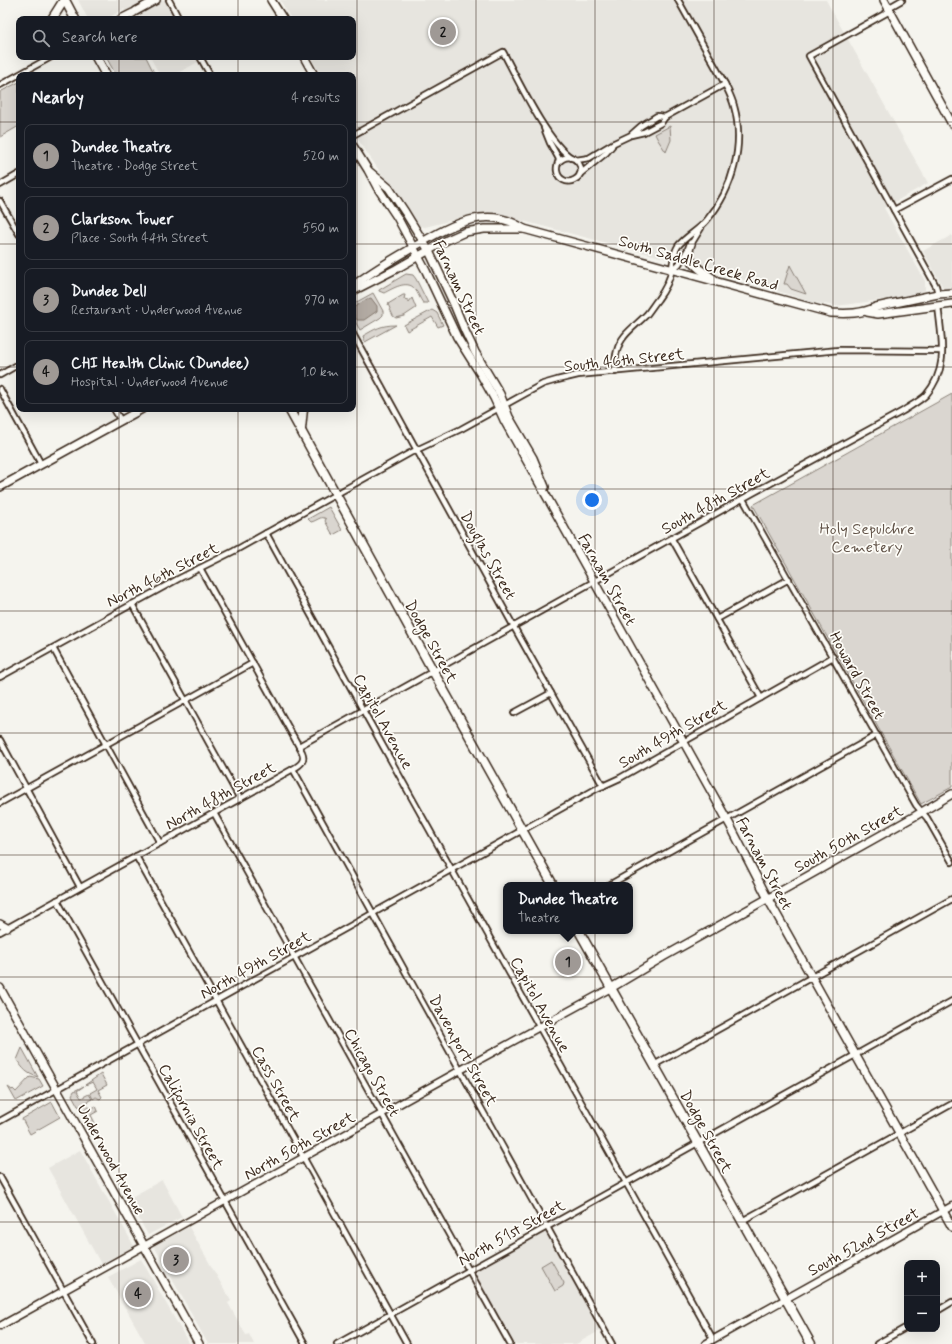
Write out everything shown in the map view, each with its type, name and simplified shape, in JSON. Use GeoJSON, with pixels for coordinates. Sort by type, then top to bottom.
{"type":"FeatureCollection","features":[{"type":"Feature","properties":{"kind":"highway"},"geometry":{"type":"LineString","coordinates":[[54,16],[65,0],[73,16]]}},
{"type":"Feature","properties":{"kind":"highway"},"geometry":{"type":"LineString","coordinates":[[98,60],[104,72]]}},
{"type":"Feature","properties":{"kind":"highway","name":"Dodge Street"},"geometry":{"type":"LineString","coordinates":[[291,412],[551,882]]}},
{"type":"Feature","properties":{"kind":"highway"},"geometry":{"type":"LineString","coordinates":[[301,430],[303,412]]}},
{"type":"Feature","properties":{"kind":"highway","name":"Dodge Street"},"geometry":{"type":"LineString","coordinates":[[581,934],[812,1344]]}},
{"type":"Feature","properties":{"kind":"main road"},"geometry":{"type":"LineString","coordinates":[[127,16],[156,0]]}},
{"type":"Feature","properties":{"kind":"main road"},"geometry":{"type":"LineString","coordinates":[[271,0],[281,16]]}},
{"type":"Feature","properties":{"kind":"main road"},"geometry":{"type":"LineString","coordinates":[[884,0],[952,124]]}},
{"type":"Feature","properties":{"kind":"main road"},"geometry":{"type":"LineString","coordinates":[[306,60],[312,72]]}},
{"type":"Feature","properties":{"kind":"main road","name":"Farnam Street"},"geometry":{"type":"LineString","coordinates":[[356,151],[419,257],[436,289],[457,337],[501,407]]}},
{"type":"Feature","properties":{"kind":"main road","name":"Farnam Street"},"geometry":{"type":"LineString","coordinates":[[368,170],[389,188],[429,251],[453,302],[465,332],[500,394],[504,420],[727,819],[768,899],[952,1227]]}},
{"type":"Feature","properties":{"kind":"main road","name":"South Saddle Creek Road"},"geometry":{"type":"LineString","coordinates":[[356,284],[371,272],[456,224],[478,218],[500,218],[514,222],[524,229]]}},
{"type":"Feature","properties":{"kind":"main road","name":"South Saddle Creek Road"},"geometry":{"type":"LineString","coordinates":[[356,289],[465,232],[484,229],[524,229],[558,237],[825,312],[845,314],[867,312],[878,314],[952,304]]}},
{"type":"Feature","properties":{"kind":"main road"},"geometry":{"type":"LineString","coordinates":[[691,244],[688,251],[691,261],[698,268],[719,282]]}},
{"type":"Feature","properties":{"kind":"main road","name":"South Saddle Creek Road"},"geometry":{"type":"LineString","coordinates":[[867,312],[876,307],[938,294],[952,293]]}},
{"type":"Feature","properties":{"kind":"main road"},"geometry":{"type":"LineString","coordinates":[[0,487],[136,412]]}},
{"type":"Feature","properties":{"kind":"main road","name":"South 50th Street"},"geometry":{"type":"LineString","coordinates":[[611,988],[952,794]]}},
{"type":"Feature","properties":{"kind":"main road"},"geometry":{"type":"LineString","coordinates":[[0,924],[7,928]]}},
{"type":"Feature","properties":{"kind":"main road","name":"Underwood Avenue"},"geometry":{"type":"LineString","coordinates":[[0,988],[199,1344]]}},
{"type":"Feature","properties":{"kind":"street"},"geometry":{"type":"LineString","coordinates":[[169,0],[177,16]]}},
{"type":"Feature","properties":{"kind":"street"},"geometry":{"type":"LineString","coordinates":[[672,270],[679,264],[703,225],[717,207],[726,190],[736,157],[738,138],[734,107],[725,84],[678,0]]}},
{"type":"Feature","properties":{"kind":"street"},"geometry":{"type":"LineString","coordinates":[[902,0],[809,56],[936,286],[938,294]]}},
{"type":"Feature","properties":{"kind":"street"},"geometry":{"type":"LineString","coordinates":[[356,133],[503,52],[544,126],[562,151],[574,159],[580,166],[580,174]]}},
{"type":"Feature","properties":{"kind":"street"},"geometry":{"type":"LineString","coordinates":[[24,72],[46,60]]}},
{"type":"Feature","properties":{"kind":"street"},"geometry":{"type":"LineString","coordinates":[[202,60],[208,72]]}},
{"type":"Feature","properties":{"kind":"street"},"geometry":{"type":"LineString","coordinates":[[0,85],[16,76]]}},
{"type":"Feature","properties":{"kind":"street"},"geometry":{"type":"LineString","coordinates":[[558,163],[564,158],[581,160],[592,156],[631,135],[644,132],[661,123],[665,117],[725,84]]}},
{"type":"Feature","properties":{"kind":"street"},"geometry":{"type":"LineString","coordinates":[[631,135],[641,126],[657,116],[665,117]]}},
{"type":"Feature","properties":{"kind":"street"},"geometry":{"type":"LineString","coordinates":[[544,126],[546,134],[559,159],[556,171],[563,180],[574,180],[614,143]]}},
{"type":"Feature","properties":{"kind":"street"},"geometry":{"type":"LineString","coordinates":[[0,185],[16,176]]}},
{"type":"Feature","properties":{"kind":"street"},"geometry":{"type":"LineString","coordinates":[[894,210],[952,179]]}},
{"type":"Feature","properties":{"kind":"street"},"geometry":{"type":"LineString","coordinates":[[0,201],[16,229]]}},
{"type":"Feature","properties":{"kind":"street"},"geometry":{"type":"LineString","coordinates":[[615,372],[617,350],[622,340],[628,331],[647,314],[661,296],[672,270],[673,258],[678,246],[703,225]]}},
{"type":"Feature","properties":{"kind":"street","name":"South 48th Street"},"geometry":{"type":"LineString","coordinates":[[433,671],[903,411],[925,395],[937,378],[942,360],[938,305]]}},
{"type":"Feature","properties":{"kind":"street","name":"Douglas Street"},"geometry":{"type":"LineString","coordinates":[[356,339],[603,786]]}},
{"type":"Feature","properties":{"kind":"street","name":"South 46th Street"},"geometry":{"type":"LineString","coordinates":[[336,495],[417,450],[461,429],[543,384],[578,375],[839,350],[942,351]]}},
{"type":"Feature","properties":{"kind":"street"},"geometry":{"type":"LineString","coordinates":[[0,375],[16,366]]}},
{"type":"Feature","properties":{"kind":"street"},"geometry":{"type":"LineString","coordinates":[[0,389],[41,464]]}},
{"type":"Feature","properties":{"kind":"street"},"geometry":{"type":"LineString","coordinates":[[116,412],[121,420]]}},
{"type":"Feature","properties":{"kind":"street","name":"North 46th Street"},"geometry":{"type":"LineString","coordinates":[[0,677],[132,604],[222,558],[336,495]]}},
{"type":"Feature","properties":{"kind":"street","name":"Howard Street"},"geometry":{"type":"LineString","coordinates":[[743,499],[916,805],[927,818],[952,862]]}},
{"type":"Feature","properties":{"kind":"street","name":"Capitol Avenue"},"geometry":{"type":"LineString","coordinates":[[266,533],[538,1027],[713,1339]]}},
{"type":"Feature","properties":{"kind":"street"},"geometry":{"type":"LineString","coordinates":[[672,539],[761,698]]}},
{"type":"Feature","properties":{"kind":"street"},"geometry":{"type":"LineString","coordinates":[[200,568],[299,746],[433,671]]}},
{"type":"Feature","properties":{"kind":"street"},"geometry":{"type":"LineString","coordinates":[[717,619],[789,579]]}},
{"type":"Feature","properties":{"kind":"street"},"geometry":{"type":"LineString","coordinates":[[132,604],[240,799]]}},
{"type":"Feature","properties":{"kind":"street"},"geometry":{"type":"LineString","coordinates":[[53,648],[160,843]]}},
{"type":"Feature","properties":{"kind":"street","name":"South 49th Street"},"geometry":{"type":"LineString","coordinates":[[522,831],[833,657]]}},
{"type":"Feature","properties":{"kind":"street"},"geometry":{"type":"LineString","coordinates":[[0,803],[253,663]]}},
{"type":"Feature","properties":{"kind":"street"},"geometry":{"type":"LineString","coordinates":[[514,714],[551,693]]}},
{"type":"Feature","properties":{"kind":"street"},"geometry":{"type":"LineString","coordinates":[[614,882],[877,736]]}},
{"type":"Feature","properties":{"kind":"street"},"geometry":{"type":"LineString","coordinates":[[0,740],[80,887]]}},
{"type":"Feature","properties":{"kind":"street","name":"North 48th Street"},"geometry":{"type":"LineString","coordinates":[[0,932],[292,770],[301,764],[304,759],[304,755],[299,746]]}},
{"type":"Feature","properties":{"kind":"street","name":"Davenport Street"},"geometry":{"type":"LineString","coordinates":[[292,770],[612,1344]]}},
{"type":"Feature","properties":{"kind":"street","name":"Chicago Street"},"geometry":{"type":"LineString","coordinates":[[214,813],[510,1344]]}},
{"type":"Feature","properties":{"kind":"street","name":"North 49th Street"},"geometry":{"type":"LineString","coordinates":[[0,1121],[522,831]]}},
{"type":"Feature","properties":{"kind":"street","name":"Cass Street"},"geometry":{"type":"LineString","coordinates":[[136,856],[407,1344]]}},
{"type":"Feature","properties":{"kind":"street"},"geometry":{"type":"LineString","coordinates":[[654,1065],[952,899]]}},
{"type":"Feature","properties":{"kind":"street","name":"California Street"},"geometry":{"type":"LineString","coordinates":[[57,900],[305,1344]]}},
{"type":"Feature","properties":{"kind":"street","name":"North 50th Street"},"geometry":{"type":"LineString","coordinates":[[0,1326],[460,1070],[611,988]]}},
{"type":"Feature","properties":{"kind":"street","name":"North 51st Street"},"geometry":{"type":"LineString","coordinates":[[337,1344],[952,1001]]}},
{"type":"Feature","properties":{"kind":"street"},"geometry":{"type":"LineString","coordinates":[[742,1221],[952,1104]]}},
{"type":"Feature","properties":{"kind":"street"},"geometry":{"type":"LineString","coordinates":[[0,1177],[93,1344]]}},
{"type":"Feature","properties":{"kind":"street","name":"South 52nd Street"},"geometry":{"type":"LineString","coordinates":[[705,1344],[952,1206]]}},
{"type":"Feature","properties":{"kind":"street"},"geometry":{"type":"LineString","coordinates":[[940,1308],[952,1302]]}},
{"type":"Feature","properties":{"kind":"street"},"geometry":{"type":"LineString","coordinates":[[877,1344],[904,1329]]}},
{"type":"Feature","properties":{"kind":"shaded area"},"geometry":{"type":"Polygon","coordinates":[[[78,0],[165,0],[173,16],[128,16],[124,9],[111,16],[86,16],[78,0]]]}},
{"type":"Feature","properties":{"kind":"shaded area"},"geometry":{"type":"Polygon","coordinates":[[[280,0],[826,0],[928,183],[884,208],[925,281],[925,290],[919,295],[836,306],[811,302],[729,275],[493,213],[453,220],[425,227],[416,225],[356,136],[356,72],[319,72],[313,60],[356,60],[356,16],[289,16],[280,0]]]}},
{"type":"Feature","properties":{"kind":"shaded area"},"geometry":{"type":"Polygon","coordinates":[[[152,60],[197,60],[198,62],[180,72],[158,72],[152,60]]]}},
{"type":"Feature","properties":{"kind":"shaded area"},"geometry":{"type":"Polygon","coordinates":[[[952,235],[952,288],[944,289],[923,251],[952,235]]]}},
{"type":"Feature","properties":{"kind":"shaded area"},"geometry":{"type":"Polygon","coordinates":[[[371,298],[377,306],[377,311],[364,320],[357,320],[356,306],[371,298]]]}},
{"type":"Feature","properties":{"kind":"shaded area"},"geometry":{"type":"Polygon","coordinates":[[[80,1150],[134,1246],[101,1264],[48,1168],[80,1150]]]}},
{"type":"Feature","properties":{"kind":"shaded area"},"geometry":{"type":"Polygon","coordinates":[[[162,1180],[182,1217],[148,1235],[128,1199],[162,1180]]]}},
{"type":"Feature","properties":{"kind":"shaded area"},"geometry":{"type":"Polygon","coordinates":[[[189,1227],[231,1301],[228,1303],[246,1335],[249,1334],[254,1344],[208,1344],[154,1246],[189,1227]]]}},
{"type":"Feature","properties":{"kind":"shaded area"},"geometry":{"type":"Polygon","coordinates":[[[546,1231],[601,1330],[576,1344],[513,1344],[473,1272],[546,1231]]]}},
{"type":"Feature","properties":{"kind":"shaded area"},"geometry":{"type":"Polygon","coordinates":[[[141,1259],[189,1344],[146,1344],[108,1277],[141,1259]]]}},
{"type":"Feature","properties":{"kind":"green space"},"geometry":{"type":"Polygon","coordinates":[[[108,60],[148,60],[154,72],[114,72],[108,60]]]}},
{"type":"Feature","properties":{"kind":"green space"},"geometry":{"type":"Polygon","coordinates":[[[16,84],[16,128],[0,137],[0,92],[16,84]]]}},
{"type":"Feature","properties":{"kind":"green space"},"geometry":{"type":"Polygon","coordinates":[[[670,126],[671,140],[666,152],[655,134],[670,126]]]}},
{"type":"Feature","properties":{"kind":"green space"},"geometry":{"type":"Polygon","coordinates":[[[790,265],[806,294],[791,289],[787,284],[784,284],[790,265]]]}},
{"type":"Feature","properties":{"kind":"green space"},"geometry":{"type":"Polygon","coordinates":[[[406,274],[413,275],[428,303],[423,303],[415,289],[408,285],[395,287],[384,293],[379,291],[406,274]]]}},
{"type":"Feature","properties":{"kind":"green space"},"geometry":{"type":"Polygon","coordinates":[[[373,293],[383,311],[383,315],[360,330],[356,323],[356,302],[373,293]]]}},
{"type":"Feature","properties":{"kind":"green space"},"geometry":{"type":"Polygon","coordinates":[[[405,295],[404,299],[408,300],[408,302],[412,298],[416,308],[404,316],[396,318],[393,316],[388,304],[405,295]]]}},
{"type":"Feature","properties":{"kind":"green space"},"geometry":{"type":"Polygon","coordinates":[[[432,310],[437,313],[443,325],[438,327],[432,317],[407,331],[404,325],[432,310]]]}},
{"type":"Feature","properties":{"kind":"green space"},"geometry":{"type":"Polygon","coordinates":[[[396,325],[365,342],[363,336],[371,331],[382,327],[396,325]]]}},
{"type":"Feature","properties":{"kind":"green space","name":"Holy Sepulchre Cemetery"},"geometry":{"type":"Polygon","coordinates":[[[952,394],[952,787],[921,804],[753,505],[952,394]]]}},
{"type":"Feature","properties":{"kind":"green space"},"geometry":{"type":"Polygon","coordinates":[[[329,507],[342,530],[333,535],[325,521],[326,519],[321,518],[311,522],[308,519],[329,507]]]}},
{"type":"Feature","properties":{"kind":"green space"},"geometry":{"type":"Polygon","coordinates":[[[22,1048],[38,1077],[26,1071],[17,1060],[22,1048]]]}},
{"type":"Feature","properties":{"kind":"green space"},"geometry":{"type":"Polygon","coordinates":[[[101,1074],[107,1085],[98,1090],[102,1097],[100,1099],[96,1097],[93,1099],[90,1093],[97,1089],[93,1082],[85,1085],[101,1074]]]}},
{"type":"Feature","properties":{"kind":"green space"},"geometry":{"type":"Polygon","coordinates":[[[30,1077],[39,1079],[43,1086],[16,1101],[8,1087],[16,1092],[30,1077]]]}},
{"type":"Feature","properties":{"kind":"green space"},"geometry":{"type":"Polygon","coordinates":[[[84,1086],[77,1091],[81,1098],[89,1094],[92,1099],[88,1101],[87,1105],[81,1107],[78,1106],[72,1095],[74,1091],[84,1086]]]}},
{"type":"Feature","properties":{"kind":"green space"},"geometry":{"type":"Polygon","coordinates":[[[52,1102],[60,1117],[30,1134],[22,1119],[52,1102]]]}},
{"type":"Feature","properties":{"kind":"green space"},"geometry":{"type":"Polygon","coordinates":[[[96,1106],[98,1111],[91,1115],[95,1123],[89,1127],[83,1113],[88,1107],[92,1108],[96,1106]]]}},
{"type":"Feature","properties":{"kind":"green space"},"geometry":{"type":"Polygon","coordinates":[[[551,1260],[564,1283],[563,1286],[555,1291],[541,1266],[551,1260]]]}},
{"type":"Feature","properties":{"kind":"place","name":"Clarkson Tower"},"geometry":{"type":"Point","coordinates":[443,32]}},
{"type":"Feature","properties":{"kind":"place","name":"Dundee Theatre"},"geometry":{"type":"Point","coordinates":[568,962]}},
{"type":"Feature","properties":{"kind":"place","name":"Dundee Dell"},"geometry":{"type":"Point","coordinates":[176,1260]}},
{"type":"Feature","properties":{"kind":"place","name":"CHI Health Clinic (Dundee)"},"geometry":{"type":"Point","coordinates":[138,1294]}}]}
